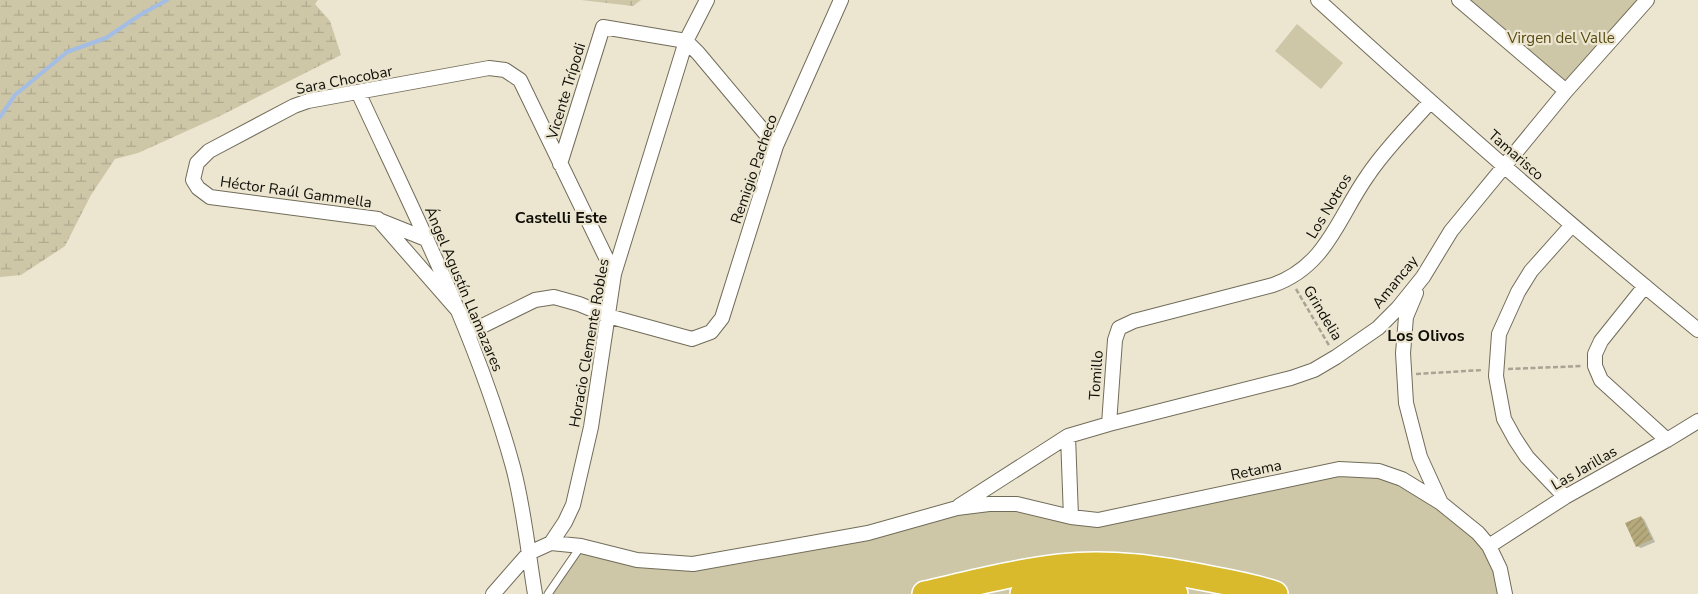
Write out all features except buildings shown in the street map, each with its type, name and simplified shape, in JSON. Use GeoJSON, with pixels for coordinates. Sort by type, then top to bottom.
{"type":"FeatureCollection","features":[{"type":"Feature","properties":{"kind":"highway"},"geometry":{"type":"LineString","coordinates":[[925,594],[1038,570],[1096,564],[1158,569],[1242,585],[1275,594]]}},
{"type":"Feature","properties":{"kind":"highway"},"geometry":{"type":"LineString","coordinates":[[1212,579],[1254,594]]}},
{"type":"Feature","properties":{"kind":"highway"},"geometry":{"type":"LineString","coordinates":[[1022,594],[1051,589],[1101,587],[1155,590],[1175,594]]}},
{"type":"Feature","properties":{"kind":"street"},"geometry":{"type":"LineString","coordinates":[[706,0],[686,41],[776,146]]}},
{"type":"Feature","properties":{"kind":"street","name":"Remigio Pacheco"},"geometry":{"type":"LineString","coordinates":[[608,316],[692,339],[711,332],[722,318],[776,146],[841,0]]}},
{"type":"Feature","properties":{"kind":"street","name":"Tamarisco"},"geometry":{"type":"LineString","coordinates":[[1318,0],[1430,102],[1572,225],[1698,330]]}},
{"type":"Feature","properties":{"kind":"street"},"geometry":{"type":"LineString","coordinates":[[1459,0],[1566,91]]}},
{"type":"Feature","properties":{"kind":"street","name":"Amancay"},"geometry":{"type":"LineString","coordinates":[[957,508],[1068,436],[1291,378],[1314,370],[1378,328],[1398,308],[1423,277],[1451,231],[1504,166],[1566,91],[1647,0]]}},
{"type":"Feature","properties":{"kind":"street","name":"Vicente Trípodi"},"geometry":{"type":"LineString","coordinates":[[560,164],[603,27],[686,41]]}},
{"type":"Feature","properties":{"kind":"street","name":"Horacio Clemente Robles"},"geometry":{"type":"LineString","coordinates":[[551,543],[564,522],[577,492],[591,428],[614,274],[686,41]]}},
{"type":"Feature","properties":{"kind":"street","name":"Sara Chocobar"},"geometry":{"type":"LineString","coordinates":[[210,197],[198,188],[193,180],[197,163],[209,151],[308,100],[489,68],[505,70],[520,80]]}},
{"type":"Feature","properties":{"kind":"street","name":"Vicente Trípodi"},"geometry":{"type":"LineString","coordinates":[[520,80],[614,274]]}},
{"type":"Feature","properties":{"kind":"street","name":"Ángel Agustín Llamazares"},"geometry":{"type":"LineString","coordinates":[[358,92],[461,314],[487,382],[513,468],[535,594]]}},
{"type":"Feature","properties":{"kind":"street","name":"Los Notros"},"geometry":{"type":"LineString","coordinates":[[1119,328],[1134,321],[1290,280],[1324,249],[1355,193],[1382,154],[1430,102]]}},
{"type":"Feature","properties":{"kind":"street","name":"Héctor Raúl Gammella"},"geometry":{"type":"LineString","coordinates":[[210,197],[378,219],[426,239]]}},
{"type":"Feature","properties":{"kind":"street","name":"Héctor Raúl Gammella"},"geometry":{"type":"LineString","coordinates":[[378,219],[461,314]]}},
{"type":"Feature","properties":{"kind":"street"},"geometry":{"type":"LineString","coordinates":[[1565,496],[1527,457],[1515,439],[1504,419],[1496,376],[1499,334],[1518,292],[1531,271],[1572,225]]}},
{"type":"Feature","properties":{"kind":"street"},"geometry":{"type":"LineString","coordinates":[[1423,277],[1406,317],[1403,353],[1406,403],[1420,457],[1441,503]]}},
{"type":"Feature","properties":{"kind":"street"},"geometry":{"type":"LineString","coordinates":[[1644,286],[1601,341],[1595,354],[1595,366],[1601,380],[1667,440]]}},
{"type":"Feature","properties":{"kind":"street"},"geometry":{"type":"LineString","coordinates":[[468,334],[535,300],[554,297],[580,304],[608,316]]}},
{"type":"Feature","properties":{"kind":"street","name":"Tomillo"},"geometry":{"type":"LineString","coordinates":[[1109,424],[1115,340],[1119,328]]}},
{"type":"Feature","properties":{"kind":"street","name":"Las Jarillas"},"geometry":{"type":"LineString","coordinates":[[1489,546],[1565,496],[1698,421]]}},
{"type":"Feature","properties":{"kind":"street"},"geometry":{"type":"LineString","coordinates":[[1068,436],[1071,517]]}},
{"type":"Feature","properties":{"kind":"street","name":"Retama"},"geometry":{"type":"LineString","coordinates":[[957,508],[989,504],[1017,504],[1071,517],[1098,520],[1339,469],[1379,471],[1402,479],[1441,503],[1478,533],[1489,546],[1500,570],[1505,594]]}},
{"type":"Feature","properties":{"kind":"street"},"geometry":{"type":"LineString","coordinates":[[493,594],[529,553],[551,543],[581,546],[637,560],[693,564],[868,533],[957,508]]}},
{"type":"Feature","properties":{"kind":"lane"},"geometry":{"type":"LineString","coordinates":[[548,594],[581,546]]}},
{"type":"Feature","properties":{"kind":"path","name":"Grindelia"},"geometry":{"type":"LineString","coordinates":[[1290,280],[1336,357]]}},
{"type":"Feature","properties":{"kind":"green space"},"geometry":{"type":"Polygon","coordinates":[[[0,0],[318,0],[315,4],[330,21],[341,55],[220,116],[138,153],[115,159],[91,195],[65,246],[21,275],[0,277],[0,0]]]}},
{"type":"Feature","properties":{"kind":"green space"},"geometry":{"type":"Polygon","coordinates":[[[581,0],[641,0],[633,6],[581,0]]]}},
{"type":"Feature","properties":{"kind":"green space","name":"Virgen del Valle"},"geometry":{"type":"Polygon","coordinates":[[[1459,0],[1637,0],[1642,5],[1566,91],[1459,0]]]}},
{"type":"Feature","properties":{"kind":"green space"},"geometry":{"type":"Polygon","coordinates":[[[1297,24],[1343,63],[1321,89],[1275,51],[1297,24]]]}},
{"type":"Feature","properties":{"kind":"green space"},"geometry":{"type":"Polygon","coordinates":[[[1339,469],[1379,471],[1478,533],[1505,594],[548,594],[581,546],[693,564],[989,504],[1086,520],[1339,469]]]}},
{"type":"Feature","properties":{"kind":"waterway"},"geometry":{"type":"LineString","coordinates":[[0,117],[15,95],[67,52],[106,38],[140,15],[167,0]]}},
{"type":"Feature","properties":{"kind":"district","name":"Castelli Este"},"geometry":{"type":"Point","coordinates":[561,218]}},
{"type":"Feature","properties":{"kind":"district","name":"Los Olivos"},"geometry":{"type":"Point","coordinates":[1426,336]}}]}
